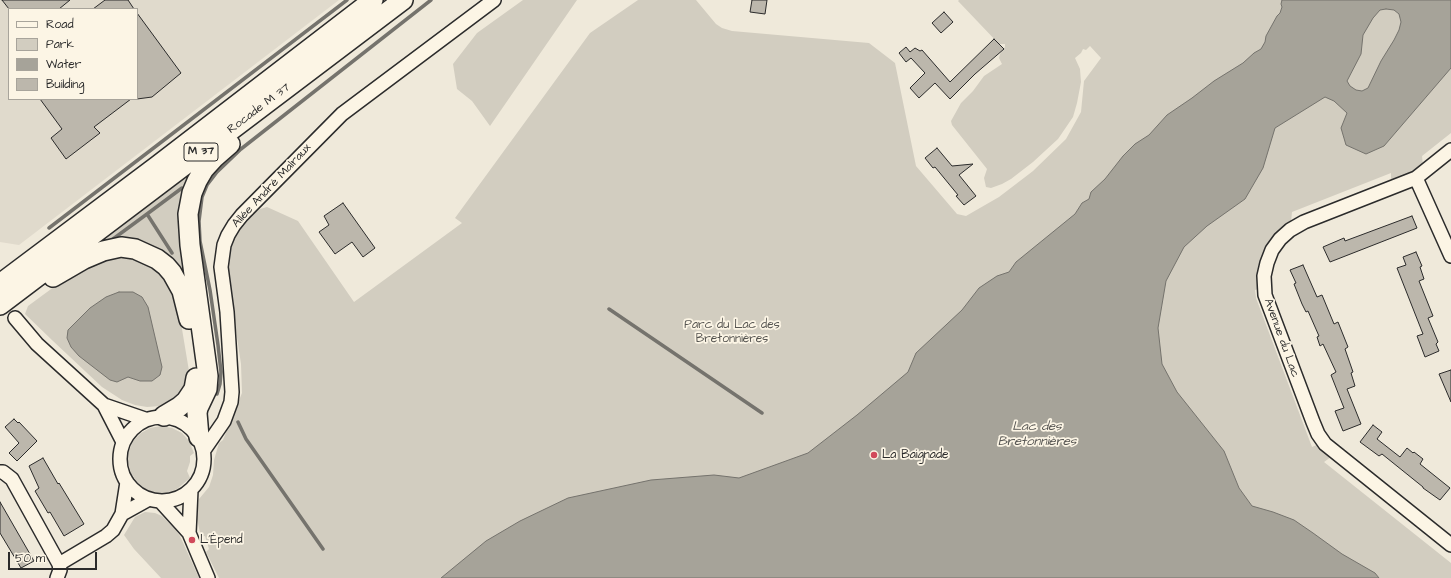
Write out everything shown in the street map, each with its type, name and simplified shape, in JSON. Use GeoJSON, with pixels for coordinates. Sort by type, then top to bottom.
{"type":"FeatureCollection","features":[{"type":"Feature","properties":{"kind":"highway","name":"Rocade M 37"},"geometry":{"type":"LineString","coordinates":[[0,284],[373,0]]}},
{"type":"Feature","properties":{"kind":"highway","name":"Rocade M 37"},"geometry":{"type":"LineString","coordinates":[[0,305],[403,0]]}},
{"type":"Feature","properties":{"kind":"highway","name":"M 37"},"geometry":{"type":"LineString","coordinates":[[202,443],[197,413],[207,389],[208,376],[189,234],[188,214],[192,193],[204,169],[214,158],[255,122],[291,86]]}},
{"type":"Feature","properties":{"kind":"highway","name":"M 37"},"geometry":{"type":"LineString","coordinates":[[21,289],[43,283],[84,259],[111,248],[121,247],[135,249],[157,259],[166,266],[177,281],[185,299],[189,319],[196,378],[194,390],[186,401],[179,408],[164,416]]}},
{"type":"Feature","properties":{"kind":"street","name":"Allée André Malraux"},"geometry":{"type":"LineString","coordinates":[[202,443],[227,417],[231,402],[232,392],[227,312],[221,267],[222,255],[228,234],[242,215],[333,123],[494,0]]}},
{"type":"Feature","properties":{"kind":"street","name":"Avenue du Lac"},"geometry":{"type":"LineString","coordinates":[[1451,150],[1416,178],[1304,222],[1290,230],[1280,239],[1272,250],[1264,276],[1265,295],[1312,422],[1318,434],[1325,444],[1451,545]]}},
{"type":"Feature","properties":{"kind":"street"},"geometry":{"type":"LineString","coordinates":[[1416,178],[1451,256]]}},
{"type":"Feature","properties":{"kind":"street"},"geometry":{"type":"LineString","coordinates":[[15,318],[38,344],[104,405],[123,442]]}},
{"type":"Feature","properties":{"kind":"street"},"geometry":{"type":"LineString","coordinates":[[104,405],[145,419],[164,416],[178,419],[190,426],[202,443],[205,462],[202,474],[191,490],[177,499],[154,500],[122,514]]}},
{"type":"Feature","properties":{"kind":"street"},"geometry":{"type":"LineString","coordinates":[[145,419],[132,429],[123,442],[120,456],[121,470],[127,482],[136,492],[154,500],[189,533],[208,578]]}},
{"type":"Feature","properties":{"kind":"street"},"geometry":{"type":"LineString","coordinates":[[0,472],[3,472],[12,479],[59,564],[60,570],[57,578]]}},
{"type":"Feature","properties":{"kind":"street"},"geometry":{"type":"LineString","coordinates":[[59,564],[106,536],[113,530],[122,514],[127,482]]}},
{"type":"Feature","properties":{"kind":"street"},"geometry":{"type":"LineString","coordinates":[[189,533],[191,490]]}},
{"type":"Feature","properties":{"kind":"shaded area"},"geometry":{"type":"Polygon","coordinates":[[[0,0],[339,0],[19,245],[0,242],[0,0]]]}},
{"type":"Feature","properties":{"kind":"green space"},"geometry":{"type":"Polygon","coordinates":[[[523,0],[577,0],[490,126],[472,101],[457,89],[453,64],[477,33],[523,0]]]}},
{"type":"Feature","properties":{"kind":"green space","name":"Parc du Lac des Bretonnières"},"geometry":{"type":"Polygon","coordinates":[[[638,0],[696,0],[716,24],[722,28],[732,31],[869,43],[895,63],[916,166],[957,214],[966,216],[999,197],[1033,171],[1066,139],[1081,112],[1084,81],[1101,58],[1090,46],[1086,50],[1083,49],[1075,58],[1080,69],[1081,82],[1077,103],[1073,117],[1058,139],[1033,162],[1011,179],[991,188],[986,187],[984,178],[987,169],[952,125],[951,121],[961,103],[973,91],[984,76],[1002,64],[999,58],[1005,44],[999,44],[958,1],[959,0],[1451,0],[1451,133],[1422,156],[1423,166],[1418,170],[1391,183],[1391,173],[1292,212],[1291,222],[1266,250],[1259,267],[1259,289],[1255,290],[1256,298],[1312,447],[1319,444],[1331,457],[1324,462],[1451,563],[1451,578],[219,578],[206,552],[209,549],[205,536],[201,537],[197,519],[199,499],[209,487],[213,475],[214,460],[219,443],[223,440],[242,393],[241,364],[228,277],[229,252],[234,235],[244,221],[260,209],[267,207],[298,221],[354,302],[462,223],[455,218],[590,33],[638,0]]]}},
{"type":"Feature","properties":{"kind":"green space"},"geometry":{"type":"Polygon","coordinates":[[[191,173],[185,272],[97,246],[189,174],[191,173]]]}},
{"type":"Feature","properties":{"kind":"green space"},"geometry":{"type":"Polygon","coordinates":[[[113,256],[128,256],[146,262],[159,270],[177,299],[189,371],[185,391],[171,403],[147,407],[135,405],[122,400],[102,387],[25,314],[28,306],[62,281],[83,268],[113,256]]]}},
{"type":"Feature","properties":{"kind":"green space"},"geometry":{"type":"Polygon","coordinates":[[[161,426],[172,428],[182,433],[189,441],[194,453],[190,456],[187,471],[190,478],[177,489],[167,493],[156,493],[145,489],[137,482],[131,473],[128,462],[129,451],[133,441],[141,433],[150,428],[161,426]]]}},
{"type":"Feature","properties":{"kind":"green space"},"geometry":{"type":"Polygon","coordinates":[[[145,512],[155,513],[162,516],[174,528],[180,536],[199,578],[161,578],[134,549],[124,535],[135,517],[145,512]]]}},
{"type":"Feature","properties":{"kind":"water","name":"Lac des Bretonnières"},"geometry":{"type":"Polygon","coordinates":[[[1282,0],[1451,0],[1451,68],[1384,146],[1366,154],[1346,145],[1341,128],[1347,113],[1334,101],[1325,97],[1275,128],[1263,168],[1245,199],[1207,226],[1184,247],[1166,281],[1158,328],[1162,364],[1177,392],[1224,451],[1239,488],[1252,506],[1294,520],[1342,554],[1375,573],[1379,578],[441,578],[486,541],[520,521],[568,498],[651,480],[714,475],[739,478],[808,453],[857,415],[908,372],[916,353],[962,310],[979,288],[997,276],[1009,272],[1016,262],[1075,214],[1082,203],[1089,199],[1091,192],[1105,179],[1123,156],[1135,144],[1149,135],[1167,115],[1261,49],[1265,42],[1266,36],[1280,13],[1282,7],[1282,0]],[[1380,10],[1373,18],[1363,35],[1361,54],[1347,81],[1350,86],[1356,90],[1362,91],[1368,88],[1381,61],[1399,30],[1401,22],[1399,14],[1394,10],[1380,10]]]}},
{"type":"Feature","properties":{"kind":"water"},"geometry":{"type":"Polygon","coordinates":[[[119,292],[133,292],[142,297],[148,307],[162,367],[160,375],[152,381],[140,381],[128,377],[117,382],[110,380],[79,356],[71,347],[67,338],[68,330],[90,308],[106,297],[119,292]]]}},
{"type":"Feature","properties":{"kind":"building"},"geometry":{"type":"Polygon","coordinates":[[[2,0],[70,0],[60,8],[8,8],[2,0]]]}},
{"type":"Feature","properties":{"kind":"building"},"geometry":{"type":"Polygon","coordinates":[[[105,0],[128,0],[133,8],[94,8],[105,0]]]}},
{"type":"Feature","properties":{"kind":"building"},"geometry":{"type":"Polygon","coordinates":[[[752,0],[767,0],[765,14],[750,12],[752,0]]]}},
{"type":"Feature","properties":{"kind":"building"},"geometry":{"type":"Polygon","coordinates":[[[944,12],[953,22],[941,33],[932,23],[944,12]]]}},
{"type":"Feature","properties":{"kind":"building"},"geometry":{"type":"Polygon","coordinates":[[[138,14],[181,73],[152,97],[138,99],[138,14]]]}},
{"type":"Feature","properties":{"kind":"building"},"geometry":{"type":"Polygon","coordinates":[[[994,39],[1004,49],[975,74],[950,99],[935,83],[919,98],[910,88],[925,73],[911,58],[906,62],[899,53],[906,47],[910,52],[915,48],[920,51],[922,50],[950,82],[994,39]]]}},
{"type":"Feature","properties":{"kind":"building"},"geometry":{"type":"Polygon","coordinates":[[[41,100],[130,100],[94,127],[100,133],[66,159],[51,138],[62,129],[41,100]]]}},
{"type":"Feature","properties":{"kind":"building"},"geometry":{"type":"Polygon","coordinates":[[[937,148],[952,166],[973,164],[959,175],[976,196],[964,205],[956,196],[958,195],[935,167],[933,168],[925,158],[937,148]]]}},
{"type":"Feature","properties":{"kind":"building"},"geometry":{"type":"Polygon","coordinates":[[[343,203],[375,248],[363,257],[352,242],[335,254],[319,232],[329,225],[324,216],[343,203]]]}},
{"type":"Feature","properties":{"kind":"building"},"geometry":{"type":"Polygon","coordinates":[[[1412,216],[1417,228],[1330,262],[1323,247],[1344,238],[1345,241],[1412,216]]]}},
{"type":"Feature","properties":{"kind":"building"},"geometry":{"type":"Polygon","coordinates":[[[1416,252],[1422,266],[1420,267],[1424,279],[1419,281],[1433,316],[1428,318],[1438,342],[1436,344],[1439,351],[1425,357],[1417,336],[1423,334],[1397,268],[1406,265],[1403,257],[1416,252]]]}},
{"type":"Feature","properties":{"kind":"building"},"geometry":{"type":"Polygon","coordinates":[[[1303,265],[1317,297],[1322,295],[1334,324],[1338,322],[1348,347],[1345,349],[1353,372],[1351,373],[1355,386],[1347,389],[1361,424],[1343,431],[1335,411],[1344,408],[1331,375],[1336,372],[1323,344],[1320,346],[1317,337],[1319,336],[1308,311],[1306,312],[1302,304],[1294,284],[1296,283],[1290,270],[1303,265]]]}},
{"type":"Feature","properties":{"kind":"building"},"geometry":{"type":"Polygon","coordinates":[[[1451,370],[1451,402],[1439,374],[1451,370]]]}},
{"type":"Feature","properties":{"kind":"building"},"geometry":{"type":"Polygon","coordinates":[[[14,419],[18,423],[19,422],[37,441],[17,461],[9,453],[19,443],[5,427],[14,419]]]}},
{"type":"Feature","properties":{"kind":"building"},"geometry":{"type":"Polygon","coordinates":[[[1373,425],[1382,432],[1377,439],[1400,457],[1407,448],[1413,453],[1414,452],[1423,459],[1420,464],[1450,488],[1440,500],[1382,454],[1379,456],[1360,442],[1373,425]]]}},
{"type":"Feature","properties":{"kind":"building"},"geometry":{"type":"Polygon","coordinates":[[[43,458],[84,524],[64,536],[50,512],[48,513],[35,491],[39,488],[29,466],[43,458]]]}},
{"type":"Feature","properties":{"kind":"building"},"geometry":{"type":"Polygon","coordinates":[[[0,502],[34,561],[21,568],[0,533],[0,502]]]}},
{"type":"Feature","properties":{"kind":"waterway"},"geometry":{"type":"LineString","coordinates":[[49,228],[347,0]]}},
{"type":"Feature","properties":{"kind":"waterway"},"geometry":{"type":"LineString","coordinates":[[217,394],[221,372],[210,290],[200,241],[199,221],[202,197],[207,185],[217,172],[241,149],[431,0]]}},
{"type":"Feature","properties":{"kind":"waterway"},"geometry":{"type":"LineString","coordinates":[[172,253],[147,214],[182,188]]}},
{"type":"Feature","properties":{"kind":"waterway"},"geometry":{"type":"LineString","coordinates":[[113,239],[147,214]]}},
{"type":"Feature","properties":{"kind":"waterway"},"geometry":{"type":"LineString","coordinates":[[609,309],[762,413]]}},
{"type":"Feature","properties":{"kind":"waterway"},"geometry":{"type":"LineString","coordinates":[[238,422],[246,439],[323,549]]}},
{"type":"Feature","properties":{"kind":"place","name":"La Baignade"},"geometry":{"type":"Point","coordinates":[874,455]}},
{"type":"Feature","properties":{"kind":"place","name":"L'Épend"},"geometry":{"type":"Point","coordinates":[192,540]}}]}
